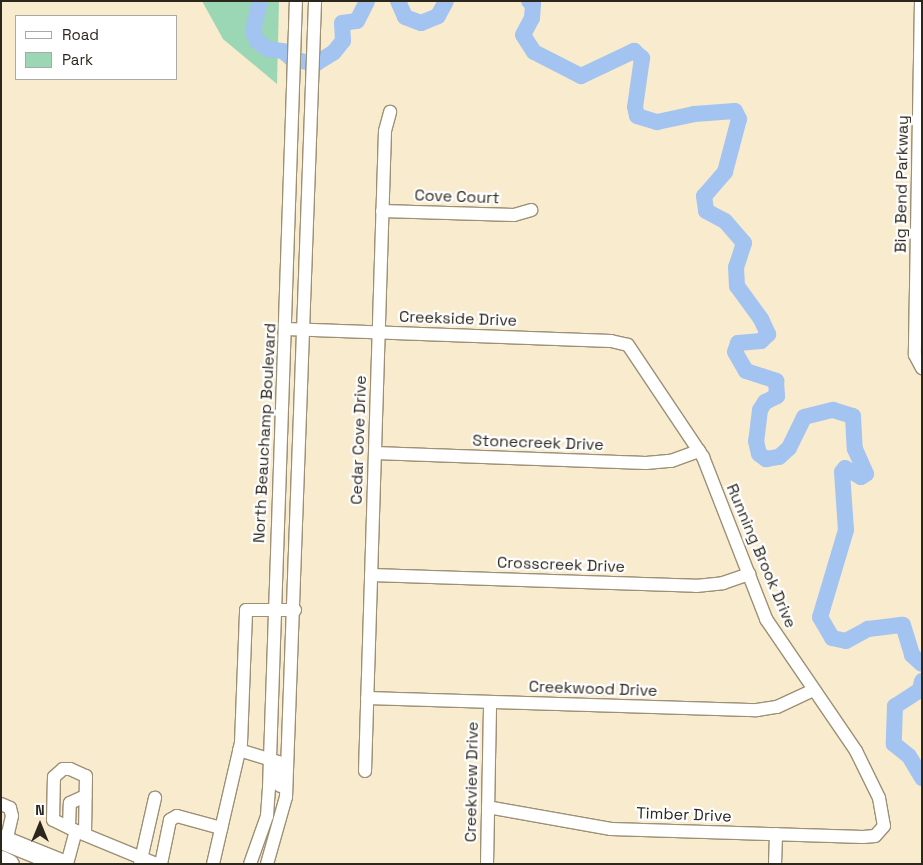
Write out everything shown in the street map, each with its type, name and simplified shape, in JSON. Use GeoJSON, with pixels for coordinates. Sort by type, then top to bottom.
{"type":"FeatureCollection","features":[{"type":"Feature","properties":{"kind":"highway"},"geometry":{"type":"LineString","coordinates":[[4,840],[63,864]]}},
{"type":"Feature","properties":{"kind":"highway"},"geometry":{"type":"LineString","coordinates":[[1,860],[9,864]]}},
{"type":"Feature","properties":{"kind":"street","name":"North Beauchamp Boulevard"},"geometry":{"type":"LineString","coordinates":[[250,864],[267,816],[286,329],[296,1]]}},
{"type":"Feature","properties":{"kind":"street","name":"North Beauchamp Boulevard"},"geometry":{"type":"LineString","coordinates":[[267,864],[286,797],[295,610],[315,1]]}},
{"type":"Feature","properties":{"kind":"street","name":"Big Bend Parkway"},"geometry":{"type":"LineString","coordinates":[[920,367],[915,355],[919,243],[921,1]]}},
{"type":"Feature","properties":{"kind":"street","name":"Cedar Cove Drive"},"geometry":{"type":"LineString","coordinates":[[365,771],[385,131],[390,112]]}},
{"type":"Feature","properties":{"kind":"street","name":"Cove Court"},"geometry":{"type":"LineString","coordinates":[[382,212],[514,215],[531,210]]}},
{"type":"Feature","properties":{"kind":"street","name":"Creekside Drive"},"geometry":{"type":"LineString","coordinates":[[286,329],[611,341],[628,345]]}},
{"type":"Feature","properties":{"kind":"street","name":"Running Brook Drive"},"geometry":{"type":"LineString","coordinates":[[628,345],[699,451],[766,619],[871,778],[883,815],[881,833]]}},
{"type":"Feature","properties":{"kind":"street","name":"Stonecreek Drive"},"geometry":{"type":"LineString","coordinates":[[375,453],[646,462],[671,461],[699,451]]}},
{"type":"Feature","properties":{"kind":"street","name":"Crosscreek Drive"},"geometry":{"type":"LineString","coordinates":[[371,575],[696,586],[723,583],[749,574]]}},
{"type":"Feature","properties":{"kind":"street"},"geometry":{"type":"LineString","coordinates":[[213,864],[239,750],[246,610],[295,610]]}},
{"type":"Feature","properties":{"kind":"street","name":"Creekwood Drive"},"geometry":{"type":"LineString","coordinates":[[368,698],[757,710],[777,707],[813,690]]}},
{"type":"Feature","properties":{"kind":"street","name":"Creekview Drive"},"geometry":{"type":"LineString","coordinates":[[487,864],[490,702]]}},
{"type":"Feature","properties":{"kind":"street"},"geometry":{"type":"LineString","coordinates":[[239,750],[278,762],[280,793],[286,797]]}},
{"type":"Feature","properties":{"kind":"street"},"geometry":{"type":"LineString","coordinates":[[67,864],[77,831],[85,796],[83,775],[70,768],[63,769],[54,777],[53,820],[77,831],[141,861],[156,864]]}},
{"type":"Feature","properties":{"kind":"street"},"geometry":{"type":"LineString","coordinates":[[141,861],[155,798]]}},
{"type":"Feature","properties":{"kind":"street"},"geometry":{"type":"LineString","coordinates":[[1,804],[10,808],[12,816],[4,840]]}},
{"type":"Feature","properties":{"kind":"street","name":"Timber Drive"},"geometry":{"type":"LineString","coordinates":[[488,807],[611,829],[864,837],[881,833]]}},
{"type":"Feature","properties":{"kind":"street"},"geometry":{"type":"LineString","coordinates":[[162,864],[170,820],[177,816],[221,828]]}},
{"type":"Feature","properties":{"kind":"street"},"geometry":{"type":"LineString","coordinates":[[775,864],[776,834]]}},
{"type":"Feature","properties":{"kind":"green space"},"geometry":{"type":"Polygon","coordinates":[[[202,1],[279,1],[277,84],[223,39],[202,1]]]}},
{"type":"Feature","properties":{"kind":"waterway"},"geometry":{"type":"LineString","coordinates":[[260,1],[253,31],[257,41],[268,49],[283,51],[292,59],[315,64],[334,52],[343,41],[342,23],[357,21],[367,1]]}},
{"type":"Feature","properties":{"kind":"waterway"},"geometry":{"type":"LineString","coordinates":[[398,1],[405,17],[421,23],[438,16],[446,1]]}},
{"type":"Feature","properties":{"kind":"waterway"},"geometry":{"type":"LineString","coordinates":[[529,1],[533,4],[532,18],[523,35],[534,52],[581,76],[634,51],[642,58],[635,107],[637,116],[657,122],[694,114],[735,111],[739,119],[725,172],[704,196],[706,211],[725,221],[744,243],[736,267],[737,286],[761,319],[768,334],[761,341],[738,343],[735,352],[746,371],[776,381],[777,396],[765,402],[760,410],[756,441],[759,454],[766,459],[779,457],[789,448],[804,417],[833,410],[853,416],[855,449],[866,474],[861,477],[845,468],[842,472],[846,530],[820,617],[832,638],[846,641],[868,629],[903,625],[912,655],[922,664]]}},
{"type":"Feature","properties":{"kind":"waterway"},"geometry":{"type":"LineString","coordinates":[[922,681],[920,690],[895,706],[894,744],[909,756],[922,778]]}}]}
